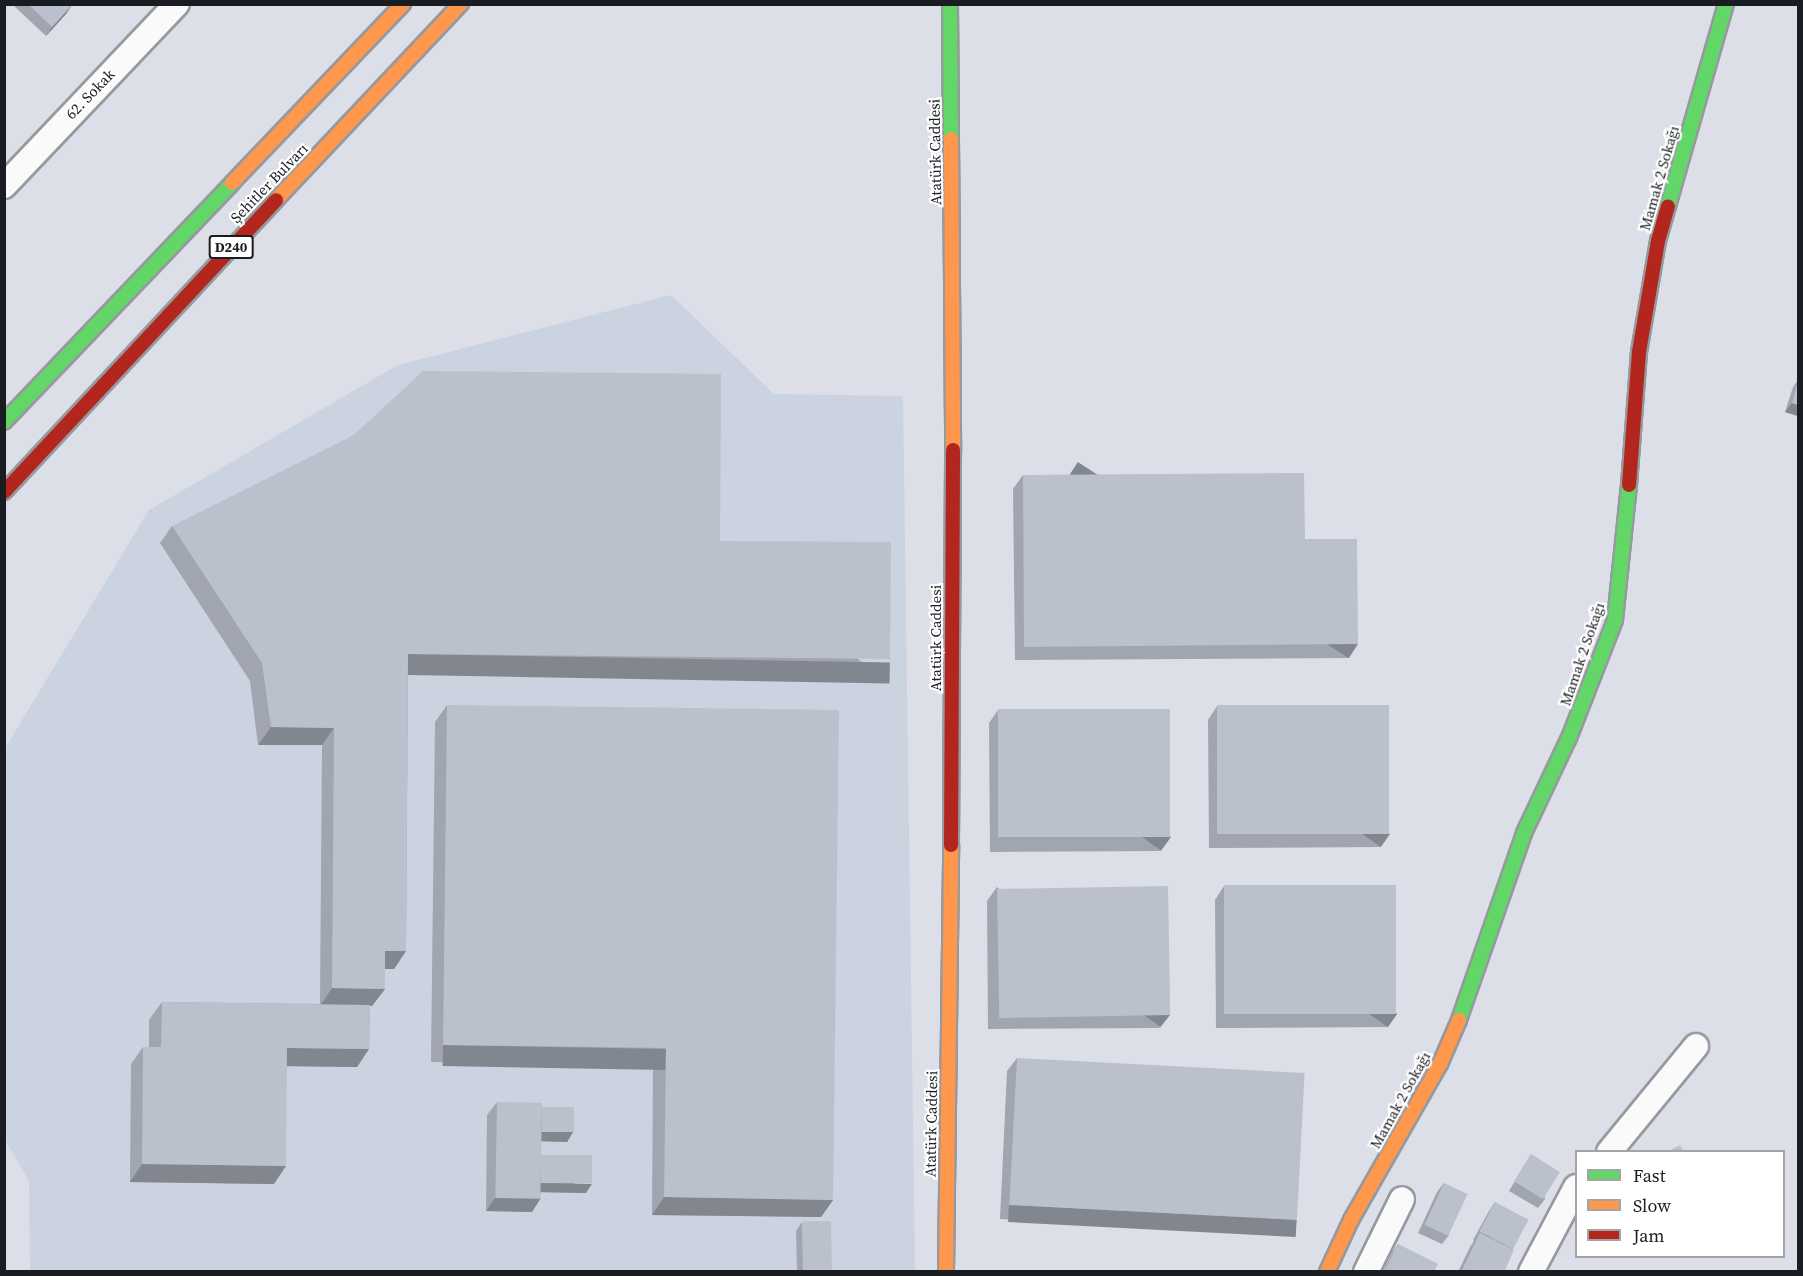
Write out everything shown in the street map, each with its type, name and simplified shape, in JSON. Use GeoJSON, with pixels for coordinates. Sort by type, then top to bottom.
{"type":"FeatureCollection","features":[{"type":"Feature","properties":{"kind":"main road","name":"Şehitler Bulvarı"},"geometry":{"type":"LineString","coordinates":[[4,422],[403,4]]}},
{"type":"Feature","properties":{"kind":"main road","name":"Şehitler Bulvarı"},"geometry":{"type":"LineString","coordinates":[[4,492],[461,4]]}},
{"type":"Feature","properties":{"kind":"main road","name":"Atatürk Caddesi"},"geometry":{"type":"LineString","coordinates":[[946,1272],[953,696],[950,4]]}},
{"type":"Feature","properties":{"kind":"main road","name":"Mamak 2 Sokağı"},"geometry":{"type":"LineString","coordinates":[[1327,1272],[1351,1220],[1440,1064],[1461,1015],[1524,833],[1569,738],[1615,620],[1623,562],[1639,352],[1658,241],[1726,4]]}},
{"type":"Feature","properties":{"kind":"street","name":"62. Sokak"},"geometry":{"type":"LineString","coordinates":[[4,186],[177,4]]}},
{"type":"Feature","properties":{"kind":"street"},"geometry":{"type":"LineString","coordinates":[[1611,1150],[1696,1046]]}},
{"type":"Feature","properties":{"kind":"street"},"geometry":{"type":"LineString","coordinates":[[1531,1272],[1575,1189]]}},
{"type":"Feature","properties":{"kind":"street"},"geometry":{"type":"LineString","coordinates":[[1366,1272],[1402,1199]]}},
{"type":"Feature","properties":{"kind":"shaded area"},"geometry":{"type":"Polygon","coordinates":[[[671,295],[774,394],[903,396],[915,1271],[30,1271],[29,1181],[4,1138],[4,750],[149,510],[398,365],[671,295]]]}},
{"type":"Feature","properties":{"kind":"building"},"geometry":{"type":"Polygon","coordinates":[[[28,4],[72,4],[72,5],[52,27],[28,4]]]}},
{"type":"Feature","properties":{"kind":"building"},"geometry":{"type":"Polygon","coordinates":[[[423,371],[721,374],[720,541],[891,542],[890,659],[408,654],[406,951],[385,951],[385,989],[332,988],[334,728],[271,727],[262,663],[172,526],[354,435],[423,371]]]}},
{"type":"Feature","properties":{"kind":"building"},"geometry":{"type":"Polygon","coordinates":[[[1798,381],[1798,405],[1792,403],[1798,381]]]}},
{"type":"Feature","properties":{"kind":"building"},"geometry":{"type":"Polygon","coordinates":[[[1304,473],[1305,539],[1357,539],[1358,644],[1024,647],[1023,475],[1304,473]]]}},
{"type":"Feature","properties":{"kind":"building"},"geometry":{"type":"Polygon","coordinates":[[[447,705],[839,710],[833,1200],[664,1197],[666,1048],[443,1045],[447,705]]]}},
{"type":"Feature","properties":{"kind":"building"},"geometry":{"type":"Polygon","coordinates":[[[1217,705],[1389,705],[1389,834],[1217,834],[1217,705]]]}},
{"type":"Feature","properties":{"kind":"building"},"geometry":{"type":"Polygon","coordinates":[[[998,709],[1170,709],[1170,837],[998,837],[998,709]]]}},
{"type":"Feature","properties":{"kind":"building"},"geometry":{"type":"Polygon","coordinates":[[[1224,885],[1396,885],[1396,1014],[1224,1014],[1224,885]]]}},
{"type":"Feature","properties":{"kind":"building"},"geometry":{"type":"Polygon","coordinates":[[[1168,886],[1170,1015],[999,1018],[997,889],[1168,886]]]}},
{"type":"Feature","properties":{"kind":"building"},"geometry":{"type":"Polygon","coordinates":[[[162,1002],[370,1005],[369,1049],[287,1048],[286,1166],[142,1164],[143,1047],[161,1047],[162,1002]]]}},
{"type":"Feature","properties":{"kind":"building"},"geometry":{"type":"Polygon","coordinates":[[[1017,1058],[1305,1073],[1297,1220],[1009,1205],[1017,1058]]]}},
{"type":"Feature","properties":{"kind":"building"},"geometry":{"type":"Polygon","coordinates":[[[497,1102],[542,1103],[540,1199],[495,1198],[497,1102]]]}},
{"type":"Feature","properties":{"kind":"building"},"geometry":{"type":"Polygon","coordinates":[[[542,1107],[574,1107],[574,1132],[542,1132],[542,1107]]]}},
{"type":"Feature","properties":{"kind":"building"},"geometry":{"type":"Polygon","coordinates":[[[1680,1145],[1683,1150],[1671,1150],[1680,1145]]]}},
{"type":"Feature","properties":{"kind":"building"},"geometry":{"type":"Polygon","coordinates":[[[1531,1154],[1560,1172],[1543,1199],[1514,1181],[1531,1154]]]}},
{"type":"Feature","properties":{"kind":"building"},"geometry":{"type":"Polygon","coordinates":[[[541,1155],[592,1155],[592,1183],[541,1183],[541,1155]]]}},
{"type":"Feature","properties":{"kind":"building"},"geometry":{"type":"Polygon","coordinates":[[[1444,1183],[1468,1194],[1448,1236],[1425,1225],[1444,1183]]]}},
{"type":"Feature","properties":{"kind":"building"},"geometry":{"type":"Polygon","coordinates":[[[1495,1202],[1529,1220],[1513,1249],[1480,1231],[1495,1202]]]}},
{"type":"Feature","properties":{"kind":"building"},"geometry":{"type":"Polygon","coordinates":[[[831,1221],[832,1272],[803,1272],[802,1222],[831,1221]]]}},
{"type":"Feature","properties":{"kind":"building"},"geometry":{"type":"Polygon","coordinates":[[[1480,1233],[1514,1250],[1504,1272],[1461,1272],[1480,1233]]]}},
{"type":"Feature","properties":{"kind":"building"},"geometry":{"type":"Polygon","coordinates":[[[1398,1244],[1438,1264],[1434,1272],[1384,1272],[1398,1244]]]}},
{"type":"Feature","properties":{"kind":"traffic: fast"},"geometry":{"type":"LineString","coordinates":[[950,4],[951,139]]}},
{"type":"Feature","properties":{"kind":"traffic: fast"},"geometry":{"type":"LineString","coordinates":[[1668,206],[1726,4]]}},
{"type":"Feature","properties":{"kind":"traffic: fast"},"geometry":{"type":"LineString","coordinates":[[4,422],[232,183]]}},
{"type":"Feature","properties":{"kind":"traffic: fast"},"geometry":{"type":"LineString","coordinates":[[1459,1020],[1524,833],[1569,738],[1615,620],[1629,485]]}},
{"type":"Feature","properties":{"kind":"traffic: slow"},"geometry":{"type":"LineString","coordinates":[[232,183],[403,4]]}},
{"type":"Feature","properties":{"kind":"traffic: slow"},"geometry":{"type":"LineString","coordinates":[[276,200],[461,4]]}},
{"type":"Feature","properties":{"kind":"traffic: slow"},"geometry":{"type":"LineString","coordinates":[[951,139],[953,450]]}},
{"type":"Feature","properties":{"kind":"traffic: slow"},"geometry":{"type":"LineString","coordinates":[[946,1272],[951,845]]}},
{"type":"Feature","properties":{"kind":"traffic: slow"},"geometry":{"type":"LineString","coordinates":[[1327,1272],[1351,1220],[1440,1064],[1459,1020]]}},
{"type":"Feature","properties":{"kind":"traffic: jam"},"geometry":{"type":"LineString","coordinates":[[4,492],[276,200]]}},
{"type":"Feature","properties":{"kind":"traffic: jam"},"geometry":{"type":"LineString","coordinates":[[1629,485],[1639,352],[1658,241],[1668,206]]}},
{"type":"Feature","properties":{"kind":"traffic: jam"},"geometry":{"type":"LineString","coordinates":[[951,845],[953,450]]}}]}
